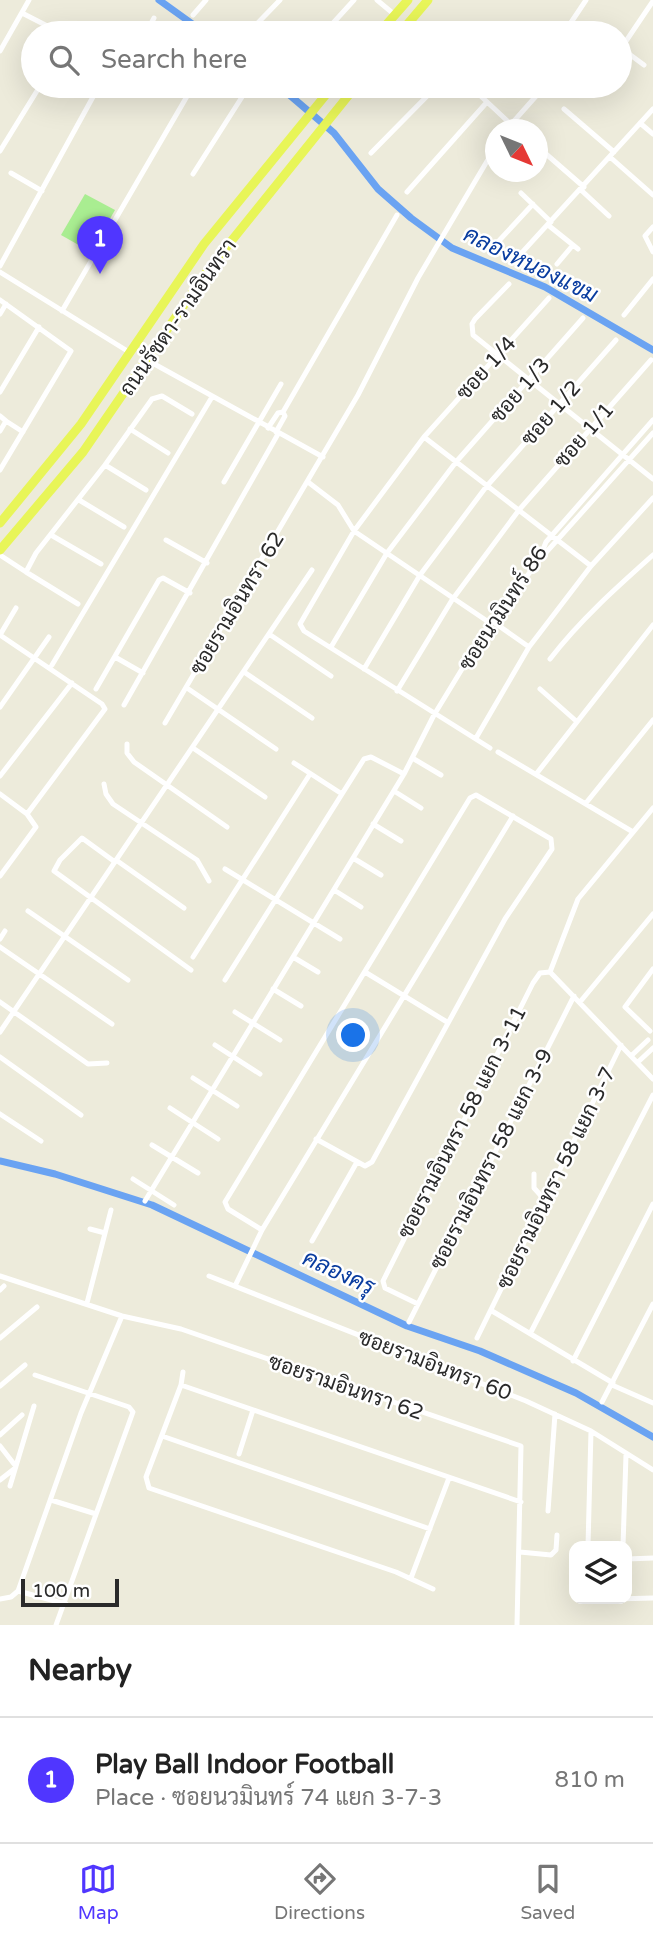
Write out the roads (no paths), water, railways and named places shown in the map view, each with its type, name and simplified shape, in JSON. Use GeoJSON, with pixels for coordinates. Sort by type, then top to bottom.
{"type":"FeatureCollection","features":[{"type":"Feature","properties":{"kind":"main road"},"geometry":{"type":"LineString","coordinates":[[389,21],[408,0]]}},
{"type":"Feature","properties":{"kind":"main road"},"geometry":{"type":"LineString","coordinates":[[414,21],[428,0]]}},
{"type":"Feature","properties":{"kind":"main road","name":"ถนนรัชดา-รามอินทรา"},"geometry":{"type":"LineString","coordinates":[[0,523],[59,453],[204,244],[322,98]]}},
{"type":"Feature","properties":{"kind":"main road","name":"ถนนรัชดา-รามอินทรา"},"geometry":{"type":"LineString","coordinates":[[0,550],[83,452],[208,270],[346,98]]}},
{"type":"Feature","properties":{"kind":"street"},"geometry":{"type":"LineString","coordinates":[[0,51],[29,0]]}},
{"type":"Feature","properties":{"kind":"street"},"geometry":{"type":"LineString","coordinates":[[193,15],[206,0]]}},
{"type":"Feature","properties":{"kind":"street"},"geometry":{"type":"LineString","coordinates":[[260,21],[280,0]]}},
{"type":"Feature","properties":{"kind":"street"},"geometry":{"type":"LineString","coordinates":[[335,21],[354,0]]}},
{"type":"Feature","properties":{"kind":"street"},"geometry":{"type":"LineString","coordinates":[[377,0],[394,15]]}},
{"type":"Feature","properties":{"kind":"street"},"geometry":{"type":"LineString","coordinates":[[572,21],[586,0]]}},
{"type":"Feature","properties":{"kind":"street"},"geometry":{"type":"LineString","coordinates":[[632,32],[653,1]]}},
{"type":"Feature","properties":{"kind":"street"},"geometry":{"type":"LineString","coordinates":[[22,13],[38,21]]}},
{"type":"Feature","properties":{"kind":"street"},"geometry":{"type":"LineString","coordinates":[[632,57],[644,65]]}},
{"type":"Feature","properties":{"kind":"street"},"geometry":{"type":"LineString","coordinates":[[0,150],[32,98]]}},
{"type":"Feature","properties":{"kind":"street"},"geometry":{"type":"LineString","coordinates":[[92,98],[0,269],[130,352]]}},
{"type":"Feature","properties":{"kind":"street"},"geometry":{"type":"LineString","coordinates":[[62,311],[186,98]]}},
{"type":"Feature","properties":{"kind":"street"},"geometry":{"type":"LineString","coordinates":[[193,174],[240,98]]}},
{"type":"Feature","properties":{"kind":"street"},"geometry":{"type":"LineString","coordinates":[[371,153],[424,98]]}},
{"type":"Feature","properties":{"kind":"street"},"geometry":{"type":"LineString","coordinates":[[483,98],[503,119]]}},
{"type":"Feature","properties":{"kind":"street"},"geometry":{"type":"LineString","coordinates":[[518,119],[535,98]]}},
{"type":"Feature","properties":{"kind":"street"},"geometry":{"type":"LineString","coordinates":[[407,192],[487,102]]}},
{"type":"Feature","properties":{"kind":"street"},"geometry":{"type":"LineString","coordinates":[[564,109],[653,195]]}},
{"type":"Feature","properties":{"kind":"street"},"geometry":{"type":"LineString","coordinates":[[517,258],[653,109]]}},
{"type":"Feature","properties":{"kind":"street"},"geometry":{"type":"LineString","coordinates":[[640,123],[653,134]]}},
{"type":"Feature","properties":{"kind":"street"},"geometry":{"type":"LineString","coordinates":[[548,157],[609,216]]}},
{"type":"Feature","properties":{"kind":"street","name":"ซอยรามอินทรา 62"},"geometry":{"type":"LineString","coordinates":[[276,749],[187,688],[323,457],[438,243],[485,163]]}},
{"type":"Feature","properties":{"kind":"street"},"geometry":{"type":"LineString","coordinates":[[11,173],[42,191]]}},
{"type":"Feature","properties":{"kind":"street"},"geometry":{"type":"LineString","coordinates":[[521,193],[575,247],[557,264]]}},
{"type":"Feature","properties":{"kind":"street"},"geometry":{"type":"LineString","coordinates":[[495,245],[533,204]]}},
{"type":"Feature","properties":{"kind":"street"},"geometry":{"type":"LineString","coordinates":[[268,428],[278,413],[283,412],[397,215]]}},
{"type":"Feature","properties":{"kind":"street"},"geometry":{"type":"LineString","coordinates":[[653,227],[645,236],[653,251]]}},
{"type":"Feature","properties":{"kind":"street"},"geometry":{"type":"LineString","coordinates":[[624,315],[653,279]]}},
{"type":"Feature","properties":{"kind":"street"},"geometry":{"type":"LineString","coordinates":[[509,284],[475,319],[472,324],[473,335],[653,479]]}},
{"type":"Feature","properties":{"kind":"street","name":"ซอย 1/4"},"geometry":{"type":"LineString","coordinates":[[331,647],[302,629],[300,624],[354,531],[424,437],[548,298]]}},
{"type":"Feature","properties":{"kind":"street"},"geometry":{"type":"LineString","coordinates":[[0,314],[3,302],[71,351],[0,470]]}},
{"type":"Feature","properties":{"kind":"street","name":"ซอย 1/3"},"geometry":{"type":"LineString","coordinates":[[331,647],[387,553],[456,462],[583,318]]}},
{"type":"Feature","properties":{"kind":"street"},"geometry":{"type":"LineString","coordinates":[[0,392],[38,327]]}},
{"type":"Feature","properties":{"kind":"street","name":"ซอย 1/2"},"geometry":{"type":"LineString","coordinates":[[364,669],[420,575],[486,487],[616,340]]}},
{"type":"Feature","properties":{"kind":"street"},"geometry":{"type":"LineString","coordinates":[[147,360],[323,457]]}},
{"type":"Feature","properties":{"kind":"street","name":"ซอย 1/1"},"geometry":{"type":"LineString","coordinates":[[397,691],[452,600],[519,510],[651,360]]}},
{"type":"Feature","properties":{"kind":"street"},"geometry":{"type":"LineString","coordinates":[[224,482],[281,384]]}},
{"type":"Feature","properties":{"kind":"street"},"geometry":{"type":"LineString","coordinates":[[26,572],[152,399],[158,396],[192,414]]}},
{"type":"Feature","properties":{"kind":"street"},"geometry":{"type":"LineString","coordinates":[[52,665],[212,397]]}},
{"type":"Feature","properties":{"kind":"street"},"geometry":{"type":"LineString","coordinates":[[124,705],[278,434],[285,416],[283,412]]}},
{"type":"Feature","properties":{"kind":"street"},"geometry":{"type":"LineString","coordinates":[[0,416],[23,432]]}},
{"type":"Feature","properties":{"kind":"street","name":"ซอยนวมินทร์ 86"},"geometry":{"type":"LineString","coordinates":[[538,562],[552,534],[653,419]]}},
{"type":"Feature","properties":{"kind":"street"},"geometry":{"type":"LineString","coordinates":[[0,431],[6,421]]}},
{"type":"Feature","properties":{"kind":"street"},"geometry":{"type":"LineString","coordinates":[[130,429],[168,453]]}},
{"type":"Feature","properties":{"kind":"street","name":"ซอยนวมินทร์ 86"},"geometry":{"type":"LineString","coordinates":[[145,1201],[414,759],[434,715],[491,622],[538,562],[653,433]]}},
{"type":"Feature","properties":{"kind":"street"},"geometry":{"type":"LineString","coordinates":[[424,437],[591,566]]}},
{"type":"Feature","properties":{"kind":"street"},"geometry":{"type":"LineString","coordinates":[[105,465],[146,490]]}},
{"type":"Feature","properties":{"kind":"street"},"geometry":{"type":"LineString","coordinates":[[308,482],[338,505],[354,531],[452,600],[529,647]]}},
{"type":"Feature","properties":{"kind":"street"},"geometry":{"type":"LineString","coordinates":[[476,738],[529,647],[591,566],[653,498]]}},
{"type":"Feature","properties":{"kind":"street"},"geometry":{"type":"LineString","coordinates":[[79,500],[124,527]]}},
{"type":"Feature","properties":{"kind":"street"},"geometry":{"type":"LineString","coordinates":[[51,535],[101,564]]}},
{"type":"Feature","properties":{"kind":"street"},"geometry":{"type":"LineString","coordinates":[[166,540],[207,563]]}},
{"type":"Feature","properties":{"kind":"street"},"geometry":{"type":"LineString","coordinates":[[0,555],[78,604]]}},
{"type":"Feature","properties":{"kind":"street"},"geometry":{"type":"LineString","coordinates":[[551,659],[582,619],[601,605],[653,555]]}},
{"type":"Feature","properties":{"kind":"street"},"geometry":{"type":"LineString","coordinates":[[0,1032],[312,570]]}},
{"type":"Feature","properties":{"kind":"street"},"geometry":{"type":"LineString","coordinates":[[96,689],[159,580],[163,578],[190,593]]}},
{"type":"Feature","properties":{"kind":"street"},"geometry":{"type":"LineString","coordinates":[[16,608],[0,635],[102,704],[104,711],[27,814]]}},
{"type":"Feature","properties":{"kind":"street"},"geometry":{"type":"LineString","coordinates":[[537,773],[575,720],[653,625]]}},
{"type":"Feature","properties":{"kind":"street"},"geometry":{"type":"LineString","coordinates":[[269,634],[331,676]]}},
{"type":"Feature","properties":{"kind":"street"},"geometry":{"type":"LineString","coordinates":[[0,706],[49,637]]}},
{"type":"Feature","properties":{"kind":"street"},"geometry":{"type":"LineString","coordinates":[[331,647],[434,715],[490,748]]}},
{"type":"Feature","properties":{"kind":"street"},"geometry":{"type":"LineString","coordinates":[[115,657],[143,673]]}},
{"type":"Feature","properties":{"kind":"street"},"geometry":{"type":"LineString","coordinates":[[244,672],[312,718]]}},
{"type":"Feature","properties":{"kind":"street"},"geometry":{"type":"LineString","coordinates":[[0,776],[72,683]]}},
{"type":"Feature","properties":{"kind":"street"},"geometry":{"type":"LineString","coordinates":[[165,723],[187,688]]}},
{"type":"Feature","properties":{"kind":"street"},"geometry":{"type":"LineString","coordinates":[[540,689],[575,720]]}},
{"type":"Feature","properties":{"kind":"street"},"geometry":{"type":"LineString","coordinates":[[586,803],[653,720]]}},
{"type":"Feature","properties":{"kind":"street"},"geometry":{"type":"LineString","coordinates":[[127,744],[127,753],[134,762],[227,827]]}},
{"type":"Feature","properties":{"kind":"street"},"geometry":{"type":"LineString","coordinates":[[192,748],[265,797]]}},
{"type":"Feature","properties":{"kind":"street"},"geometry":{"type":"LineString","coordinates":[[498,752],[634,832]]}},
{"type":"Feature","properties":{"kind":"street"},"geometry":{"type":"LineString","coordinates":[[225,980],[362,762],[371,757],[404,774]]}},
{"type":"Feature","properties":{"kind":"street"},"geometry":{"type":"LineString","coordinates":[[414,759],[441,775]]}},
{"type":"Feature","properties":{"kind":"street"},"geometry":{"type":"LineString","coordinates":[[294,763],[342,794]]}},
{"type":"Feature","properties":{"kind":"street"},"geometry":{"type":"LineString","coordinates":[[194,957],[310,774]]}},
{"type":"Feature","properties":{"kind":"street"},"geometry":{"type":"LineString","coordinates":[[104,783],[108,798],[197,860],[209,881]]}},
{"type":"Feature","properties":{"kind":"street"},"geometry":{"type":"LineString","coordinates":[[394,791],[421,808]]}},
{"type":"Feature","properties":{"kind":"street"},"geometry":{"type":"LineString","coordinates":[[262,1230],[228,1209],[225,1202],[470,798],[476,795],[551,839],[553,845],[512,908],[372,1162],[365,1166],[316,1139]]}},
{"type":"Feature","properties":{"kind":"street"},"geometry":{"type":"LineString","coordinates":[[0,876],[36,827],[27,814],[1,798]]}},
{"type":"Feature","properties":{"kind":"street"},"geometry":{"type":"LineString","coordinates":[[653,808],[572,909],[550,972],[653,1079]]}},
{"type":"Feature","properties":{"kind":"street"},"geometry":{"type":"LineString","coordinates":[[235,1286],[262,1230],[513,816]]}},
{"type":"Feature","properties":{"kind":"street"},"geometry":{"type":"LineString","coordinates":[[373,824],[401,841]]}},
{"type":"Feature","properties":{"kind":"street"},"geometry":{"type":"LineString","coordinates":[[184,908],[82,838],[55,868],[57,876],[191,970]]}},
{"type":"Feature","properties":{"kind":"street"},"geometry":{"type":"LineString","coordinates":[[354,858],[381,875]]}},
{"type":"Feature","properties":{"kind":"street"},"geometry":{"type":"LineString","coordinates":[[225,869],[340,939]]}},
{"type":"Feature","properties":{"kind":"street"},"geometry":{"type":"LineString","coordinates":[[334,890],[361,907]]}},
{"type":"Feature","properties":{"kind":"street"},"geometry":{"type":"LineString","coordinates":[[28,911],[128,981]]}},
{"type":"Feature","properties":{"kind":"street"},"geometry":{"type":"LineString","coordinates":[[580,1002],[653,914]]}},
{"type":"Feature","properties":{"kind":"street"},"geometry":{"type":"LineString","coordinates":[[0,939],[5,931]]}},
{"type":"Feature","properties":{"kind":"street"},"geometry":{"type":"LineString","coordinates":[[0,947],[112,1024]]}},
{"type":"Feature","properties":{"kind":"street"},"geometry":{"type":"LineString","coordinates":[[293,957],[318,972]]}},
{"type":"Feature","properties":{"kind":"street"},"geometry":{"type":"LineString","coordinates":[[638,1062],[651,1044],[651,1030],[625,1007],[653,970]]}},
{"type":"Feature","properties":{"kind":"street"},"geometry":{"type":"LineString","coordinates":[[365,972],[447,1022]]}},
{"type":"Feature","properties":{"kind":"street","name":"ซอยรามอินทรา 58 แยก 3-11"},"geometry":{"type":"LineString","coordinates":[[418,1304],[384,1288],[383,1281],[533,983],[540,973],[550,972]]}},
{"type":"Feature","properties":{"kind":"street"},"geometry":{"type":"LineString","coordinates":[[273,989],[301,1006]]}},
{"type":"Feature","properties":{"kind":"street","name":"ซอยรามอินทรา 58 แยก 3-9"},"geometry":{"type":"LineString","coordinates":[[409,1322],[574,996]]}},
{"type":"Feature","properties":{"kind":"street"},"geometry":{"type":"LineString","coordinates":[[0,1002],[88,1064],[107,1063]]}},
{"type":"Feature","properties":{"kind":"street"},"geometry":{"type":"LineString","coordinates":[[235,1012],[280,1040]]}},
{"type":"Feature","properties":{"kind":"street"},"geometry":{"type":"LineString","coordinates":[[631,1056],[651,1044]]}},
{"type":"Feature","properties":{"kind":"street"},"geometry":{"type":"LineString","coordinates":[[215,1045],[260,1074]]}},
{"type":"Feature","properties":{"kind":"street","name":"ซอยรามอินทรา 58 แยก 3-7"},"geometry":{"type":"LineString","coordinates":[[477,1338],[621,1045]]}},
{"type":"Feature","properties":{"kind":"street"},"geometry":{"type":"LineString","coordinates":[[0,1057],[81,1115]]}},
{"type":"Feature","properties":{"kind":"street"},"geometry":{"type":"LineString","coordinates":[[193,1078],[237,1106]]}},
{"type":"Feature","properties":{"kind":"street"},"geometry":{"type":"LineString","coordinates":[[531,1332],[653,1095]]}},
{"type":"Feature","properties":{"kind":"street"},"geometry":{"type":"LineString","coordinates":[[170,1108],[218,1139]]}},
{"type":"Feature","properties":{"kind":"street"},"geometry":{"type":"LineString","coordinates":[[0,1115],[41,1141]]}},
{"type":"Feature","properties":{"kind":"street"},"geometry":{"type":"LineString","coordinates":[[152,1144],[198,1173]]}},
{"type":"Feature","properties":{"kind":"street"},"geometry":{"type":"LineString","coordinates":[[312,1241],[357,1162]]}},
{"type":"Feature","properties":{"kind":"street"},"geometry":{"type":"LineString","coordinates":[[534,1174],[534,1188],[544,1199]]}},
{"type":"Feature","properties":{"kind":"street"},"geometry":{"type":"LineString","coordinates":[[133,1180],[174,1205]]}},
{"type":"Feature","properties":{"kind":"street"},"geometry":{"type":"LineString","coordinates":[[573,1361],[653,1203]]}},
{"type":"Feature","properties":{"kind":"street"},"geometry":{"type":"LineString","coordinates":[[87,1303],[111,1210]]}},
{"type":"Feature","properties":{"kind":"street"},"geometry":{"type":"LineString","coordinates":[[90,1229],[105,1233]]}},
{"type":"Feature","properties":{"kind":"street","name":"ซอยรามอินทรา 62"},"geometry":{"type":"LineString","coordinates":[[0,1276],[122,1316],[181,1329],[412,1411],[517,1444],[523,1449],[517,1625]]}},
{"type":"Feature","properties":{"kind":"street","name":"ซอยรามอินทรา 60"},"geometry":{"type":"LineString","coordinates":[[209,1276],[555,1413],[591,1431],[653,1470]]}},
{"type":"Feature","properties":{"kind":"street"},"geometry":{"type":"LineString","coordinates":[[602,1402],[653,1304]]}},
{"type":"Feature","properties":{"kind":"street"},"geometry":{"type":"LineString","coordinates":[[0,1338],[37,1307]]}},
{"type":"Feature","properties":{"kind":"street"},"geometry":{"type":"LineString","coordinates":[[492,1311],[531,1332],[536,1339],[613,1384],[653,1403]]}},
{"type":"Feature","properties":{"kind":"street"},"geometry":{"type":"LineString","coordinates":[[0,1599],[11,1597],[19,1591],[122,1316]]}},
{"type":"Feature","properties":{"kind":"street"},"geometry":{"type":"LineString","coordinates":[[0,1386],[25,1365]]}},
{"type":"Feature","properties":{"kind":"street"},"geometry":{"type":"LineString","coordinates":[[183,1372],[181,1385],[146,1477],[149,1488],[411,1578],[433,1589]]}},
{"type":"Feature","properties":{"kind":"street"},"geometry":{"type":"LineString","coordinates":[[35,1375],[129,1407],[133,1412],[66,1604],[56,1625]]}},
{"type":"Feature","properties":{"kind":"street"},"geometry":{"type":"LineString","coordinates":[[181,1385],[521,1502]]}},
{"type":"Feature","properties":{"kind":"street"},"geometry":{"type":"LineString","coordinates":[[10,1486],[34,1406]]}},
{"type":"Feature","properties":{"kind":"street"},"geometry":{"type":"LineString","coordinates":[[239,1454],[253,1410]]}},
{"type":"Feature","properties":{"kind":"street"},"geometry":{"type":"LineString","coordinates":[[548,1511],[555,1413]]}},
{"type":"Feature","properties":{"kind":"street"},"geometry":{"type":"LineString","coordinates":[[0,1435],[22,1415]]}},
{"type":"Feature","properties":{"kind":"street"},"geometry":{"type":"LineString","coordinates":[[588,1541],[591,1431]]}},
{"type":"Feature","properties":{"kind":"street"},"geometry":{"type":"LineString","coordinates":[[162,1437],[429,1530]]}},
{"type":"Feature","properties":{"kind":"street"},"geometry":{"type":"LineString","coordinates":[[0,1446],[14,1466]]}},
{"type":"Feature","properties":{"kind":"street"},"geometry":{"type":"LineString","coordinates":[[623,1541],[626,1455]]}},
{"type":"Feature","properties":{"kind":"street"},"geometry":{"type":"LineString","coordinates":[[0,1480],[14,1466]]}},
{"type":"Feature","properties":{"kind":"street"},"geometry":{"type":"LineString","coordinates":[[411,1578],[449,1478]]}},
{"type":"Feature","properties":{"kind":"street"},"geometry":{"type":"LineString","coordinates":[[51,1500],[96,1514]]}},
{"type":"Feature","properties":{"kind":"street"},"geometry":{"type":"LineString","coordinates":[[520,1552],[551,1555],[556,1550],[557,1535]]}},
{"type":"Feature","properties":{"kind":"street"},"geometry":{"type":"LineString","coordinates":[[632,1559],[653,1558]]}},
{"type":"Feature","properties":{"kind":"street"},"geometry":{"type":"LineString","coordinates":[[19,1591],[66,1604]]}},
{"type":"Feature","properties":{"kind":"street"},"geometry":{"type":"LineString","coordinates":[[632,1599],[653,1598]]}},
{"type":"Feature","properties":{"kind":"waterway","name":"คลองหนองแขม"},"geometry":{"type":"LineString","coordinates":[[159,0],[188,21]]}},
{"type":"Feature","properties":{"kind":"waterway","name":"คลองหนองแขม"},"geometry":{"type":"LineString","coordinates":[[293,98],[334,133],[378,189],[411,218],[452,248],[545,287],[653,350]]}},
{"type":"Feature","properties":{"kind":"waterway","name":"คลองครุ"},"geometry":{"type":"LineString","coordinates":[[0,1161],[55,1174],[152,1205],[407,1326],[480,1351],[576,1393],[653,1437]]}},
{"type":"Feature","properties":{"kind":"place","name":"Play Ball Indoor Football"},"geometry":{"type":"Point","coordinates":[100,274]}}]}
